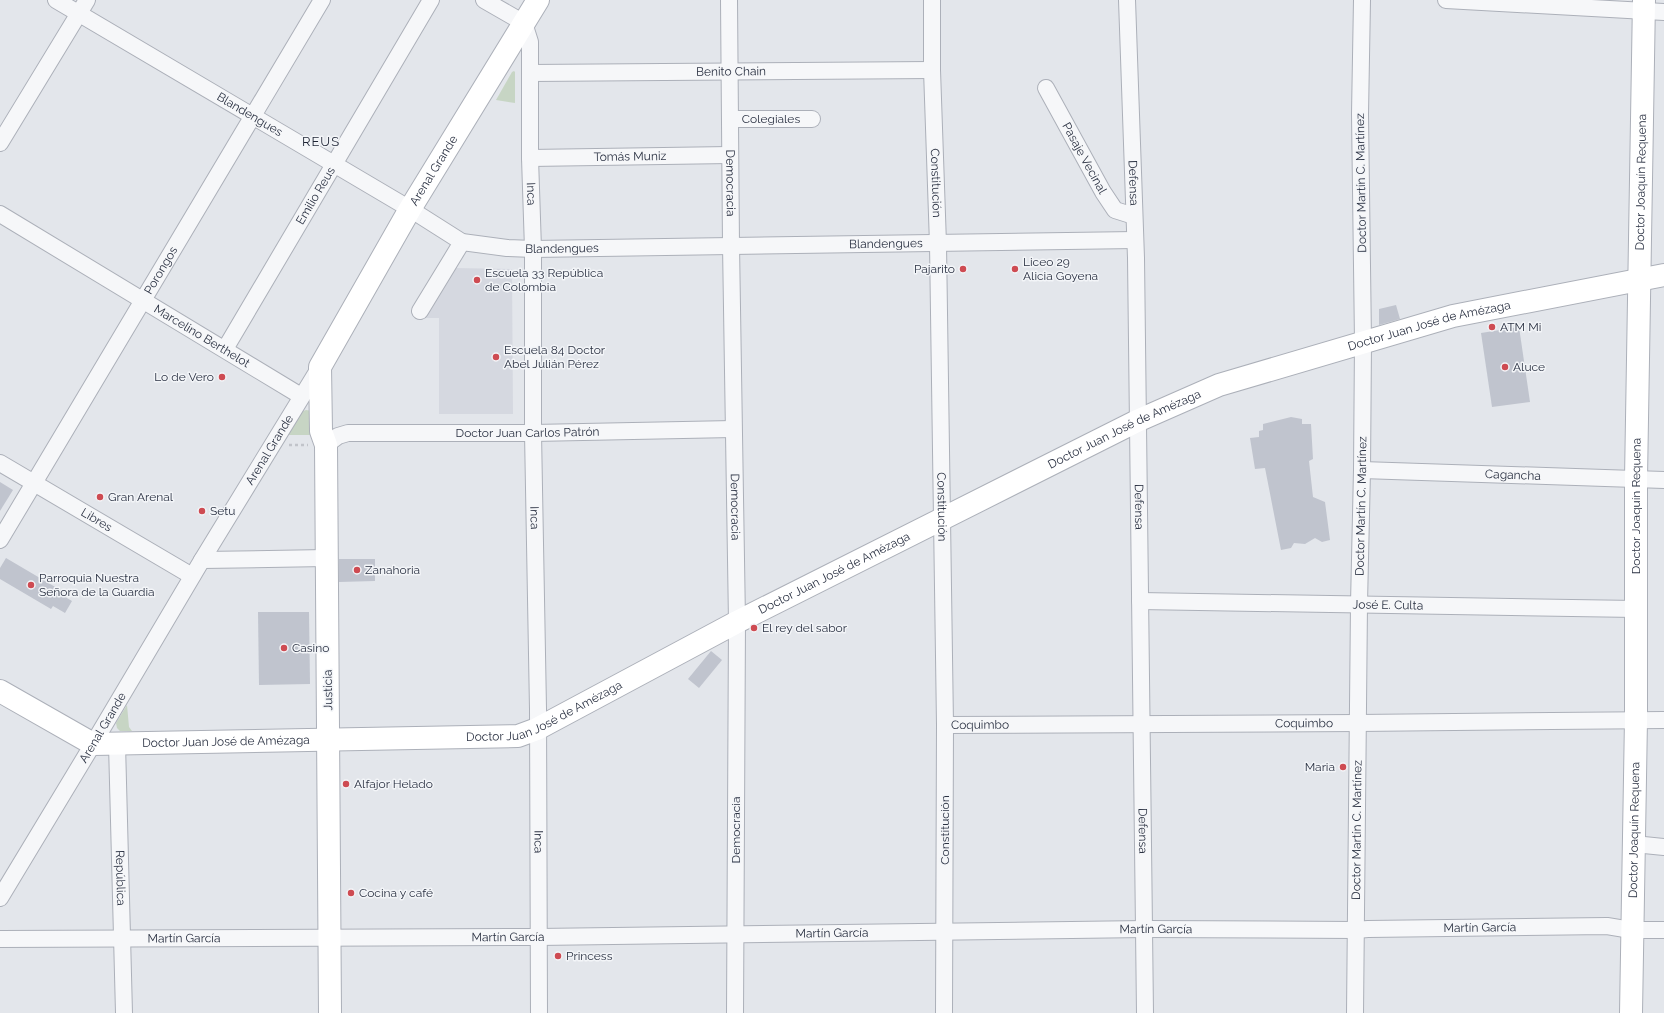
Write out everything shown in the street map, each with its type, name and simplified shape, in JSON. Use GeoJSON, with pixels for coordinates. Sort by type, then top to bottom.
{"type":"FeatureCollection","features":[{"type":"Feature","properties":{"kind":"street","name":"Blandengues"},"geometry":{"type":"LineString","coordinates":[[56,0],[410,209],[462,242],[507,248],[533,249],[1135,240]]}},
{"type":"Feature","properties":{"kind":"street"},"geometry":{"type":"LineString","coordinates":[[0,143],[87,0]]}},
{"type":"Feature","properties":{"kind":"street","name":"Porongos"},"geometry":{"type":"LineString","coordinates":[[0,540],[322,0]]}},
{"type":"Feature","properties":{"kind":"street","name":"Emilio Reus"},"geometry":{"type":"LineString","coordinates":[[225,349],[431,0]]}},
{"type":"Feature","properties":{"kind":"street"},"geometry":{"type":"LineString","coordinates":[[484,0],[524,23]]}},
{"type":"Feature","properties":{"kind":"street","name":"Arenal Grande"},"geometry":{"type":"LineString","coordinates":[[0,898],[192,576],[301,396],[320,368],[410,209],[538,0]]}},
{"type":"Feature","properties":{"kind":"street","name":"Democracia"},"geometry":{"type":"LineString","coordinates":[[729,0],[733,429],[737,622],[735,1013]]}},
{"type":"Feature","properties":{"kind":"street","name":"Constitución"},"geometry":{"type":"LineString","coordinates":[[932,0],[932,70],[938,244],[945,725],[946,932],[944,1013]]}},
{"type":"Feature","properties":{"kind":"street","name":"Defensa"},"geometry":{"type":"LineString","coordinates":[[1127,0],[1135,240],[1145,1013]]}},
{"type":"Feature","properties":{"kind":"street","name":"Doctor Martín C. Martínez"},"geometry":{"type":"LineString","coordinates":[[1355,1013],[1363,342],[1360,114],[1362,0]]}},
{"type":"Feature","properties":{"kind":"street"},"geometry":{"type":"LineString","coordinates":[[1446,0],[1651,7]]}},
{"type":"Feature","properties":{"kind":"street","name":"Doctor Joaquín Requena"},"geometry":{"type":"LineString","coordinates":[[1631,1013],[1636,719],[1636,479],[1641,279],[1651,7]]}},
{"type":"Feature","properties":{"kind":"street","name":"Inca"},"geometry":{"type":"LineString","coordinates":[[524,23],[530,42],[539,1013]]}},
{"type":"Feature","properties":{"kind":"street","name":"Benito Chain"},"geometry":{"type":"LineString","coordinates":[[530,73],[932,70]]}},
{"type":"Feature","properties":{"kind":"street","name":"Pasaje Vecinal"},"geometry":{"type":"LineString","coordinates":[[1046,88],[1103,192],[1115,210],[1134,216]]}},
{"type":"Feature","properties":{"kind":"street","name":"Colegiales"},"geometry":{"type":"LineString","coordinates":[[730,119],[812,119]]}},
{"type":"Feature","properties":{"kind":"street","name":"Tomás Muniz"},"geometry":{"type":"LineString","coordinates":[[530,158],[730,156]]}},
{"type":"Feature","properties":{"kind":"street","name":"Marcelino Berthelot"},"geometry":{"type":"LineString","coordinates":[[0,214],[301,396]]}},
{"type":"Feature","properties":{"kind":"street"},"geometry":{"type":"LineString","coordinates":[[420,311],[462,242]]}},
{"type":"Feature","properties":{"kind":"street","name":"Doctor Juan José de Amézaga"},"geometry":{"type":"LineString","coordinates":[[0,691],[93,744],[328,741],[518,736],[537,729],[737,622],[941,521],[1137,421],[1219,385],[1453,316],[1664,275]]}},
{"type":"Feature","properties":{"kind":"street","name":"Justicia"},"geometry":{"type":"LineString","coordinates":[[320,368],[321,431],[326,445],[328,937],[330,1013]]}},
{"type":"Feature","properties":{"kind":"street","name":"Doctor Juan Carlos Patrón"},"geometry":{"type":"LineString","coordinates":[[326,445],[338,436],[348,433],[533,433],[733,429]]}},
{"type":"Feature","properties":{"kind":"street","name":"Libres"},"geometry":{"type":"LineString","coordinates":[[0,463],[192,576]]}},
{"type":"Feature","properties":{"kind":"street","name":"Cagancha"},"geometry":{"type":"LineString","coordinates":[[1362,470],[1664,480]]}},
{"type":"Feature","properties":{"kind":"street"},"geometry":{"type":"LineString","coordinates":[[202,560],[326,558]]}},
{"type":"Feature","properties":{"kind":"street","name":"José E. Culta"},"geometry":{"type":"LineString","coordinates":[[1140,601],[1636,609]]}},
{"type":"Feature","properties":{"kind":"street","name":"Coquimbo"},"geometry":{"type":"LineString","coordinates":[[945,725],[1142,725],[1636,719],[1664,720]]}},
{"type":"Feature","properties":{"kind":"street","name":"República"},"geometry":{"type":"LineString","coordinates":[[117,744],[124,1013]]}},
{"type":"Feature","properties":{"kind":"street"},"geometry":{"type":"LineString","coordinates":[[1634,844],[1664,847]]}},
{"type":"Feature","properties":{"kind":"street","name":"Martín García"},"geometry":{"type":"LineString","coordinates":[[0,939],[122,940],[328,937],[538,937],[1144,929],[1356,930],[1368,928],[1607,926],[1632,930],[1664,930]]}},
{"type":"Feature","properties":{"kind":"path"},"geometry":{"type":"LineString","coordinates":[[272,444],[326,445]]}},
{"type":"Feature","properties":{"kind":"shaded area"},"geometry":{"type":"Polygon","coordinates":[[[455,268],[512,269],[513,414],[439,414],[439,318],[416,318],[417,316],[428,314],[455,268]]]}},
{"type":"Feature","properties":{"kind":"green space"},"geometry":{"type":"Polygon","coordinates":[[[514,71],[515,103],[496,100],[512,72],[514,71]]]}},
{"type":"Feature","properties":{"kind":"green space"},"geometry":{"type":"Polygon","coordinates":[[[306,410],[312,411],[314,435],[287,435],[301,412],[306,410]]]}},
{"type":"Feature","properties":{"kind":"green space"},"geometry":{"type":"Polygon","coordinates":[[[127,705],[129,727],[132,731],[120,731],[117,728],[116,723],[127,705]]]}},
{"type":"Feature","properties":{"kind":"building"},"geometry":{"type":"Polygon","coordinates":[[[1396,305],[1400,319],[1379,325],[1379,309],[1396,305]]]}},
{"type":"Feature","properties":{"kind":"building","name":"Aluce"},"geometry":{"type":"Polygon","coordinates":[[[1519,327],[1530,402],[1492,407],[1481,333],[1519,327]]]}},
{"type":"Feature","properties":{"kind":"building"},"geometry":{"type":"Polygon","coordinates":[[[1291,417],[1302,419],[1302,424],[1311,424],[1313,459],[1309,461],[1313,497],[1325,502],[1330,540],[1322,542],[1315,538],[1305,544],[1294,543],[1291,548],[1281,550],[1265,468],[1255,469],[1250,438],[1259,437],[1259,431],[1263,430],[1263,424],[1291,417]]]}},
{"type":"Feature","properties":{"kind":"building"},"geometry":{"type":"Polygon","coordinates":[[[0,482],[13,490],[0,511],[0,482]]]}},
{"type":"Feature","properties":{"kind":"building","name":"Parroquia Nuestra Señora de la Guardia"},"geometry":{"type":"Polygon","coordinates":[[[6,558],[62,591],[60,594],[72,601],[65,613],[53,606],[51,609],[0,579],[0,568],[6,558]]]}},
{"type":"Feature","properties":{"kind":"building","name":"Zanahoria"},"geometry":{"type":"Polygon","coordinates":[[[339,559],[375,559],[375,581],[339,582],[339,559]]]}},
{"type":"Feature","properties":{"kind":"building","name":"Casino"},"geometry":{"type":"Polygon","coordinates":[[[258,612],[309,612],[310,684],[259,685],[258,612]]]}},
{"type":"Feature","properties":{"kind":"building"},"geometry":{"type":"Polygon","coordinates":[[[711,651],[722,660],[699,688],[688,679],[711,651]]]}},
{"type":"Feature","properties":{"kind":"place","name":"Pajarito"},"geometry":{"type":"Point","coordinates":[963,269]}},
{"type":"Feature","properties":{"kind":"place","name":"Liceo 29 Alicia Goyena"},"geometry":{"type":"Point","coordinates":[1015,269]}},
{"type":"Feature","properties":{"kind":"place","name":"Escuela 33 República de Colombia"},"geometry":{"type":"Point","coordinates":[477,280]}},
{"type":"Feature","properties":{"kind":"place","name":"ATM Mi"},"geometry":{"type":"Point","coordinates":[1492,327]}},
{"type":"Feature","properties":{"kind":"place","name":"Escuela 84 Doctor Abel Julián Pérez"},"geometry":{"type":"Point","coordinates":[496,357]}},
{"type":"Feature","properties":{"kind":"place","name":"Aluce"},"geometry":{"type":"Point","coordinates":[1505,367]}},
{"type":"Feature","properties":{"kind":"place","name":"Lo de Vero"},"geometry":{"type":"Point","coordinates":[222,377]}},
{"type":"Feature","properties":{"kind":"place","name":"Gran Arenal"},"geometry":{"type":"Point","coordinates":[100,497]}},
{"type":"Feature","properties":{"kind":"place","name":"Setu"},"geometry":{"type":"Point","coordinates":[202,511]}},
{"type":"Feature","properties":{"kind":"place","name":"Zanahoria"},"geometry":{"type":"Point","coordinates":[357,570]}},
{"type":"Feature","properties":{"kind":"place","name":"Parroquia Nuestra Señora de la Guardia"},"geometry":{"type":"Point","coordinates":[31,585]}},
{"type":"Feature","properties":{"kind":"place","name":"El rey del sabor"},"geometry":{"type":"Point","coordinates":[754,628]}},
{"type":"Feature","properties":{"kind":"place","name":"Casino"},"geometry":{"type":"Point","coordinates":[284,648]}},
{"type":"Feature","properties":{"kind":"place","name":"Maria"},"geometry":{"type":"Point","coordinates":[1343,767]}},
{"type":"Feature","properties":{"kind":"place","name":"Alfajor Helado"},"geometry":{"type":"Point","coordinates":[346,784]}},
{"type":"Feature","properties":{"kind":"place","name":"Cocina y café"},"geometry":{"type":"Point","coordinates":[351,893]}},
{"type":"Feature","properties":{"kind":"place","name":"Princess"},"geometry":{"type":"Point","coordinates":[558,956]}},
{"type":"Feature","properties":{"kind":"district","name":"REUS"},"geometry":{"type":"Point","coordinates":[321,141]}}]}
